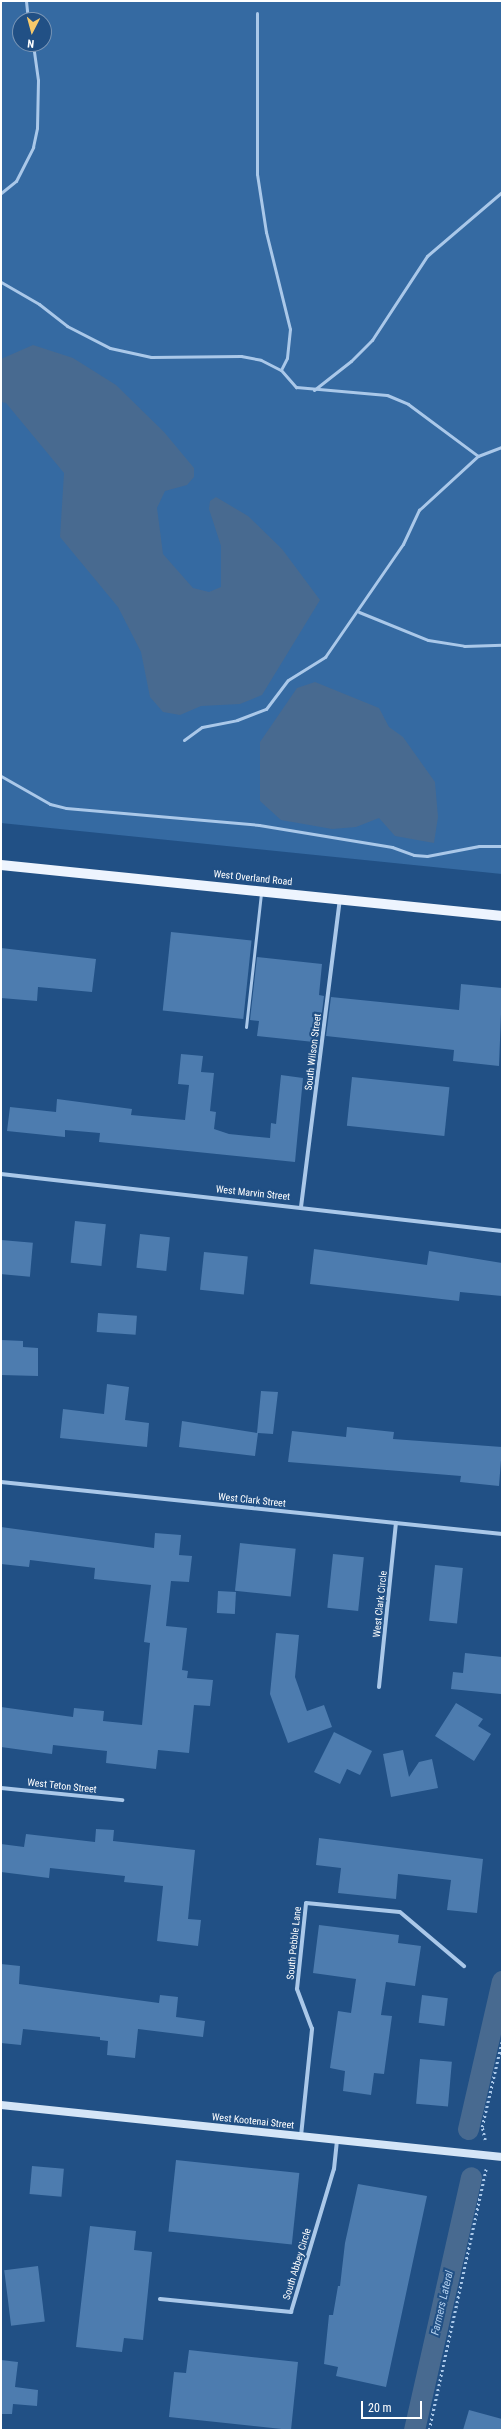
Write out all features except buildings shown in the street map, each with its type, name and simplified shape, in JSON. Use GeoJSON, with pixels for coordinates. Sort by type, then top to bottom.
{"type":"FeatureCollection","features":[{"type":"Feature","properties":{"kind":"main road","name":"West Overland Road"},"geometry":{"type":"LineString","coordinates":[[1,865],[502,916]]}},
{"type":"Feature","properties":{"kind":"street","name":"South Wilson Street"},"geometry":{"type":"LineString","coordinates":[[301,1206],[340,899]]}},
{"type":"Feature","properties":{"kind":"street","name":"West Marvin Street"},"geometry":{"type":"LineString","coordinates":[[1,1174],[301,1206],[502,1231]]}},
{"type":"Feature","properties":{"kind":"street","name":"West Clark Street"},"geometry":{"type":"LineString","coordinates":[[1,1482],[502,1534]]}},
{"type":"Feature","properties":{"kind":"street","name":"West Clark Circle"},"geometry":{"type":"LineString","coordinates":[[379,1687],[396,1523]]}},
{"type":"Feature","properties":{"kind":"street","name":"West Teton Street"},"geometry":{"type":"LineString","coordinates":[[1,1788],[122,1800]]}},
{"type":"Feature","properties":{"kind":"street","name":"South Pebble Lane"},"geometry":{"type":"LineString","coordinates":[[301,2137],[312,2029],[297,1988],[306,1903],[400,1912],[464,1966]]}},
{"type":"Feature","properties":{"kind":"street","name":"West Kootenai Street"},"geometry":{"type":"LineString","coordinates":[[1,2105],[502,2157]]}},
{"type":"Feature","properties":{"kind":"street","name":"South Abbey Circle"},"geometry":{"type":"LineString","coordinates":[[160,2299],[291,2312],[334,2169],[337,2140]]}},
{"type":"Feature","properties":{"kind":"lane"},"geometry":{"type":"LineString","coordinates":[[26,1],[27,12]]}},
{"type":"Feature","properties":{"kind":"lane"},"geometry":{"type":"LineString","coordinates":[[257,13],[257,174],[266,232],[290,329],[287,358],[281,370]]}},
{"type":"Feature","properties":{"kind":"lane"},"geometry":{"type":"LineString","coordinates":[[1,193],[16,181],[33,147],[37,128],[38,80],[34,52]]}},
{"type":"Feature","properties":{"kind":"lane"},"geometry":{"type":"LineString","coordinates":[[314,390],[351,361],[372,340],[427,256],[502,192]]}},
{"type":"Feature","properties":{"kind":"lane"},"geometry":{"type":"LineString","coordinates":[[1,282],[39,304],[67,326],[110,348],[151,357],[241,356],[262,360],[281,370],[296,387],[314,390],[387,395],[421,413],[478,456]]}},
{"type":"Feature","properties":{"kind":"lane"},"geometry":{"type":"LineString","coordinates":[[184,740],[202,726],[237,720],[266,709],[288,680],[325,657],[359,612],[403,544],[418,510],[478,456],[502,447]]}},
{"type":"Feature","properties":{"kind":"lane"},"geometry":{"type":"LineString","coordinates":[[359,612],[428,640],[464,646],[502,646]]}},
{"type":"Feature","properties":{"kind":"lane"},"geometry":{"type":"LineString","coordinates":[[1,776],[50,804],[66,808],[259,825],[392,847],[414,855],[502,846]]}},
{"type":"Feature","properties":{"kind":"lane"},"geometry":{"type":"LineString","coordinates":[[246,1027],[261,892]]}},
{"type":"Feature","properties":{"kind":"path"},"geometry":{"type":"LineString","coordinates":[[430,2430],[489,2156],[482,2127],[502,2041]]}},
{"type":"Feature","properties":{"kind":"shaded area"},"geometry":{"type":"Polygon","coordinates":[[[1,1],[502,1],[502,874],[1,823],[1,1]]]}},
{"type":"Feature","properties":{"kind":"shaded area"},"geometry":{"type":"Polygon","coordinates":[[[33,345],[73,358],[116,385],[164,432],[194,468],[194,477],[187,485],[165,491],[157,508],[163,554],[193,588],[209,592],[221,587],[221,546],[209,509],[210,501],[216,497],[248,516],[282,549],[320,600],[262,695],[240,704],[201,706],[180,715],[163,712],[150,697],[141,652],[118,607],[60,537],[64,473],[6,403],[1,402],[1,359],[33,345]]]}},
{"type":"Feature","properties":{"kind":"shaded area"},"geometry":{"type":"Polygon","coordinates":[[[315,682],[379,708],[389,727],[403,737],[435,782],[438,817],[434,843],[395,836],[379,818],[356,827],[332,829],[281,820],[260,801],[260,742],[297,688],[315,682]]]}},
{"type":"Feature","properties":{"kind":"waterway","name":"Farmers Lateral"},"geometry":{"type":"LineString","coordinates":[[468,2129],[502,1981]]}},
{"type":"Feature","properties":{"kind":"waterway","name":"Farmers Lateral"},"geometry":{"type":"LineString","coordinates":[[414,2430],[471,2177]]}}]}
